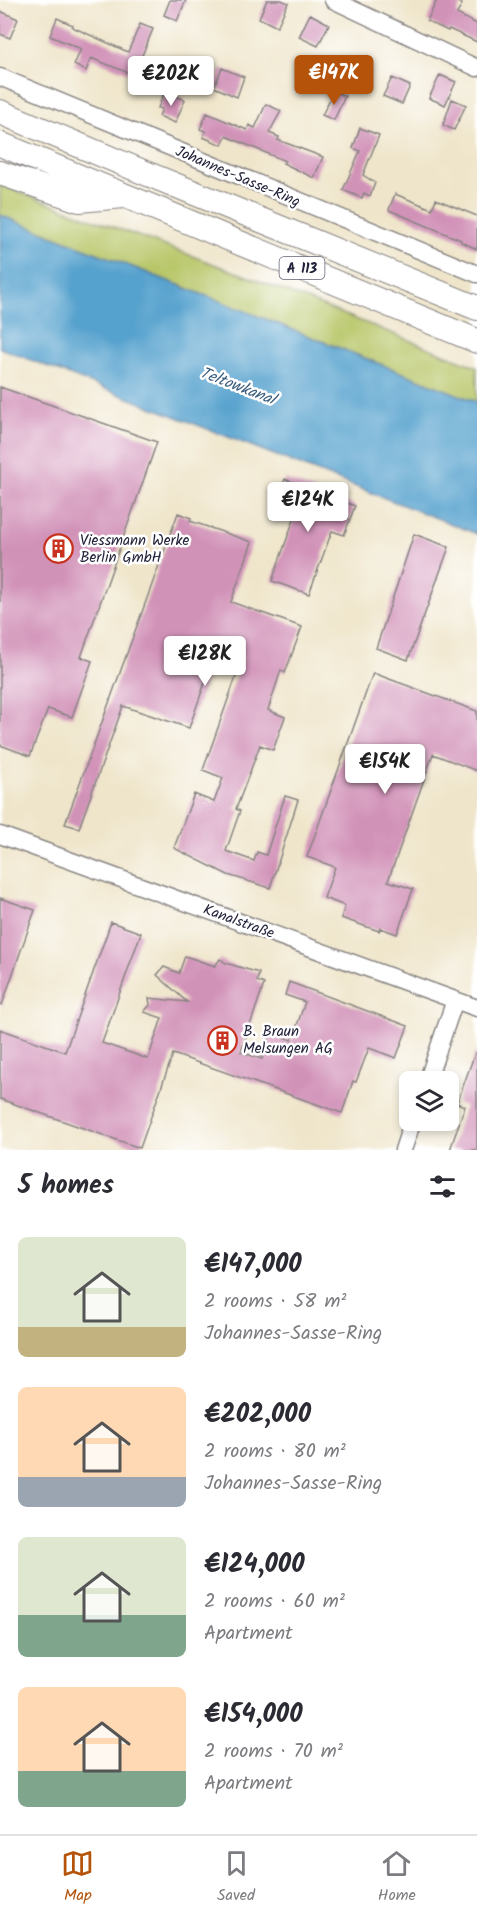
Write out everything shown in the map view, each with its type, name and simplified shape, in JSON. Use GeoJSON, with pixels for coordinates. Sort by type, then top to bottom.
{"type":"FeatureCollection","features":[{"type":"Feature","properties":{"kind":"highway","name":"A 113"},"geometry":{"type":"LineString","coordinates":[[0,112],[477,308]]}},
{"type":"Feature","properties":{"kind":"highway","name":"A 113"},"geometry":{"type":"LineString","coordinates":[[0,144],[477,341]]}},
{"type":"Feature","properties":{"kind":"highway"},"geometry":{"type":"LineString","coordinates":[[0,173],[79,201],[126,196]]}},
{"type":"Feature","properties":{"kind":"street"},"geometry":{"type":"LineString","coordinates":[[333,0],[477,68]]}},
{"type":"Feature","properties":{"kind":"street","name":"Johannes-Sasse-Ring"},"geometry":{"type":"LineString","coordinates":[[0,77],[477,274]]}},
{"type":"Feature","properties":{"kind":"street","name":"Kanalstraße"},"geometry":{"type":"LineString","coordinates":[[0,835],[477,1008]]}},
{"type":"Feature","properties":{"kind":"street"},"geometry":{"type":"LineString","coordinates":[[431,1071],[455,1000]]}},
{"type":"Feature","properties":{"kind":"street"},"geometry":{"type":"LineString","coordinates":[[403,1150],[409,1131]]}},
{"type":"Feature","properties":{"kind":"green space"},"geometry":{"type":"Polygon","coordinates":[[[0,185],[249,277],[477,367],[477,402],[0,215],[0,185]]]}},
{"type":"Feature","properties":{"kind":"water","name":"Teltowkanal"},"geometry":{"type":"Polygon","coordinates":[[[0,215],[477,402],[477,534],[0,348],[0,215]]]}},
{"type":"Feature","properties":{"kind":"building"},"geometry":{"type":"Polygon","coordinates":[[[170,0],[186,0],[177,21],[164,15],[170,0]]]}},
{"type":"Feature","properties":{"kind":"building"},"geometry":{"type":"Polygon","coordinates":[[[267,0],[281,0],[288,3],[277,27],[259,18],[267,0]]]}},
{"type":"Feature","properties":{"kind":"building"},"geometry":{"type":"Polygon","coordinates":[[[437,0],[454,0],[462,4],[457,14],[477,24],[477,42],[427,21],[437,0]]]}},
{"type":"Feature","properties":{"kind":"building"},"geometry":{"type":"Polygon","coordinates":[[[0,11],[18,19],[10,38],[0,34],[0,11]]]}},
{"type":"Feature","properties":{"kind":"building"},"geometry":{"type":"Polygon","coordinates":[[[310,14],[329,24],[318,46],[299,37],[310,14]]]}},
{"type":"Feature","properties":{"kind":"building"},"geometry":{"type":"Polygon","coordinates":[[[57,18],[128,52],[140,24],[153,29],[141,58],[151,62],[144,79],[91,58],[86,71],[74,65],[81,49],[50,36],[57,18]]]}},
{"type":"Feature","properties":{"kind":"building"},"geometry":{"type":"Polygon","coordinates":[[[222,68],[244,77],[237,97],[214,87],[222,68]]]}},
{"type":"Feature","properties":{"kind":"building"},"geometry":{"type":"Polygon","coordinates":[[[440,75],[456,82],[445,105],[429,98],[440,75]]]}},
{"type":"Feature","properties":{"kind":"building"},"geometry":{"type":"Polygon","coordinates":[[[392,78],[410,86],[402,104],[383,96],[392,78]]]}},
{"type":"Feature","properties":{"kind":"building"},"geometry":{"type":"Polygon","coordinates":[[[165,91],[185,100],[175,123],[159,116],[162,109],[158,108],[165,91]]]}},
{"type":"Feature","properties":{"kind":"building"},"geometry":{"type":"Polygon","coordinates":[[[334,91],[345,96],[334,120],[322,115],[334,91]]]}},
{"type":"Feature","properties":{"kind":"building"},"geometry":{"type":"Polygon","coordinates":[[[452,99],[466,105],[454,130],[443,125],[452,99]]]}},
{"type":"Feature","properties":{"kind":"building"},"geometry":{"type":"Polygon","coordinates":[[[266,104],[281,111],[269,133],[279,137],[278,140],[323,157],[314,178],[283,163],[285,161],[226,136],[222,145],[203,137],[206,131],[200,129],[207,113],[247,130],[249,125],[255,128],[266,104]]]}},
{"type":"Feature","properties":{"kind":"building"},"geometry":{"type":"Polygon","coordinates":[[[360,128],[379,135],[363,175],[375,183],[370,196],[364,193],[362,198],[343,190],[360,151],[353,148],[360,128]]]}},
{"type":"Feature","properties":{"kind":"building"},"geometry":{"type":"Polygon","coordinates":[[[395,194],[432,209],[436,199],[477,216],[477,249],[389,210],[395,194]]]}},
{"type":"Feature","properties":{"kind":"building","name":"Viessmann Werke Berlin GmbH"},"geometry":{"type":"Polygon","coordinates":[[[0,387],[157,442],[81,657],[92,661],[72,717],[48,709],[30,756],[0,745],[0,387]]]}},
{"type":"Feature","properties":{"kind":"building"},"geometry":{"type":"Polygon","coordinates":[[[285,479],[355,506],[344,535],[332,531],[309,594],[272,581],[295,516],[274,508],[285,479]]]}},
{"type":"Feature","properties":{"kind":"building"},"geometry":{"type":"Polygon","coordinates":[[[178,513],[191,518],[190,521],[252,542],[231,602],[302,627],[285,673],[281,670],[268,710],[285,717],[273,750],[260,745],[236,809],[240,811],[226,851],[254,861],[257,852],[266,855],[285,796],[298,800],[270,888],[228,875],[174,848],[194,794],[214,802],[223,778],[203,770],[243,657],[219,643],[189,728],[123,706],[79,828],[65,824],[178,513]]]}},
{"type":"Feature","properties":{"kind":"building"},"geometry":{"type":"Polygon","coordinates":[[[414,534],[449,547],[408,660],[376,648],[414,534]]]}},
{"type":"Feature","properties":{"kind":"building"},"geometry":{"type":"Polygon","coordinates":[[[373,673],[477,711],[477,771],[433,754],[388,881],[413,889],[397,934],[380,928],[379,931],[341,918],[345,906],[324,898],[335,867],[307,857],[373,673]]]}},
{"type":"Feature","properties":{"kind":"building"},"geometry":{"type":"Polygon","coordinates":[[[0,898],[35,910],[2,1005],[0,1004],[0,898]]]}},
{"type":"Feature","properties":{"kind":"building"},"geometry":{"type":"Polygon","coordinates":[[[111,922],[141,933],[102,1043],[148,1059],[162,1018],[144,1012],[150,1005],[149,998],[187,1002],[157,975],[164,967],[179,973],[185,956],[215,966],[220,959],[259,973],[257,981],[264,984],[241,1052],[262,1059],[271,1033],[292,1040],[305,1002],[285,995],[289,982],[408,1026],[396,1058],[369,1048],[356,1082],[353,1081],[342,1113],[173,1054],[140,1148],[0,1099],[0,1029],[65,1052],[111,922]]]}},
{"type":"Feature","properties":{"kind":"building"},"geometry":{"type":"Polygon","coordinates":[[[475,1053],[477,1053],[477,1150],[450,1150],[456,1131],[459,1131],[465,1106],[459,1104],[459,1097],[475,1053]]]}},
{"type":"Feature","properties":{"kind":"place","name":"Viessmann Werke Berlin GmbH"},"geometry":{"type":"Point","coordinates":[59,549]}},
{"type":"Feature","properties":{"kind":"place","name":"B. Braun Melsungen AG"},"geometry":{"type":"Point","coordinates":[222,1040]}}]}
